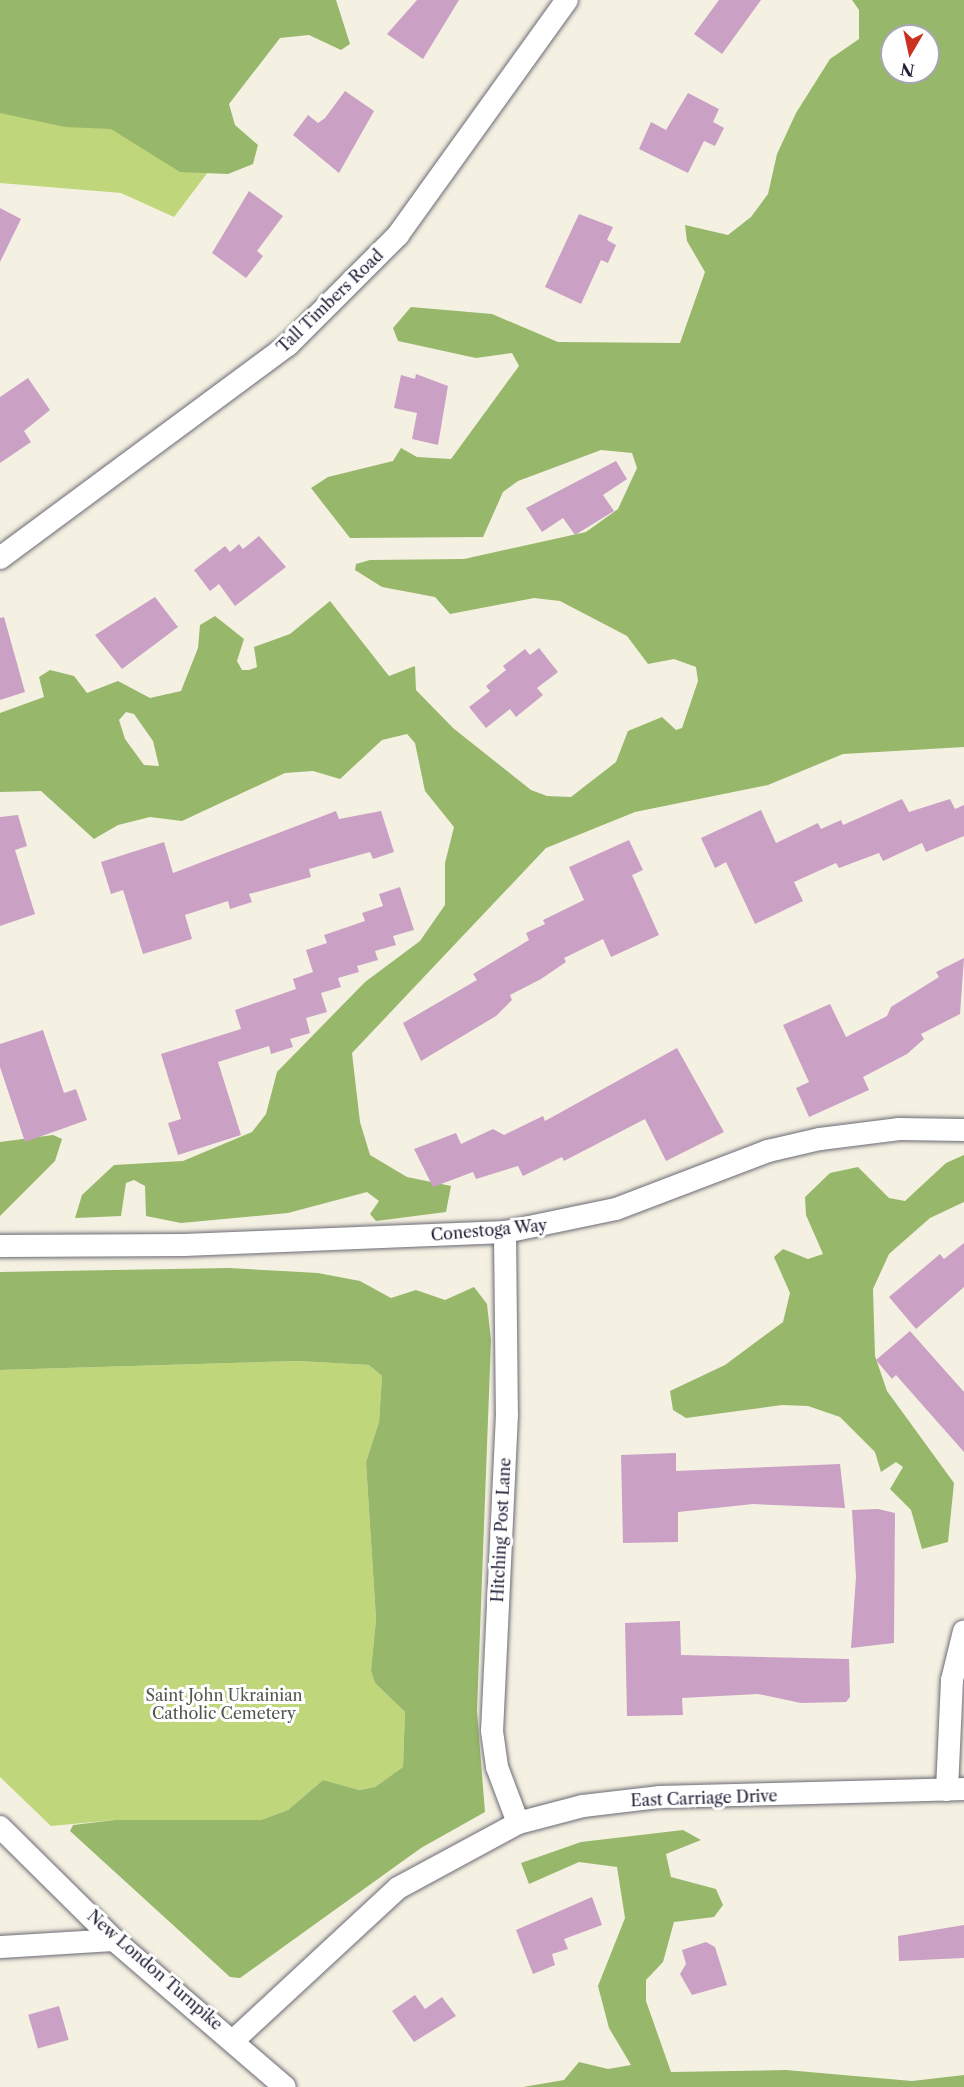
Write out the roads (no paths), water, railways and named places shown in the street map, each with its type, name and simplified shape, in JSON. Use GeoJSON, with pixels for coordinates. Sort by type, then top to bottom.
{"type":"FeatureCollection","features":[{"type":"Feature","properties":{"kind":"street","name":"Tall Timbers Road"},"geometry":{"type":"LineString","coordinates":[[0,558],[288,345],[398,235],[567,0]]}},
{"type":"Feature","properties":{"kind":"street","name":"Conestoga Way"},"geometry":{"type":"LineString","coordinates":[[0,1246],[184,1245],[505,1232],[616,1209],[768,1151],[820,1139],[899,1129],[964,1130]]}},
{"type":"Feature","properties":{"kind":"street","name":"Hitching Post Lane"},"geometry":{"type":"LineString","coordinates":[[505,1232],[507,1414],[492,1731],[497,1767],[518,1823]]}},
{"type":"Feature","properties":{"kind":"street"},"geometry":{"type":"LineString","coordinates":[[955,1790],[948,1710],[964,1631]]}},
{"type":"Feature","properties":{"kind":"street","name":"East Carriage Drive"},"geometry":{"type":"LineString","coordinates":[[235,2039],[398,1888],[518,1823],[583,1806],[660,1797],[955,1790]]}},
{"type":"Feature","properties":{"kind":"street","name":"New London Turnpike"},"geometry":{"type":"LineString","coordinates":[[0,1827],[114,1940],[235,2039],[285,2087]]}},
{"type":"Feature","properties":{"kind":"street"},"geometry":{"type":"LineString","coordinates":[[0,1947],[114,1940]]}},
{"type":"Feature","properties":{"kind":"park label","name":"Saint John Ukrainian Catholic Cemetery"},"geometry":{"type":"Point","coordinates":[224,1704]}}]}
